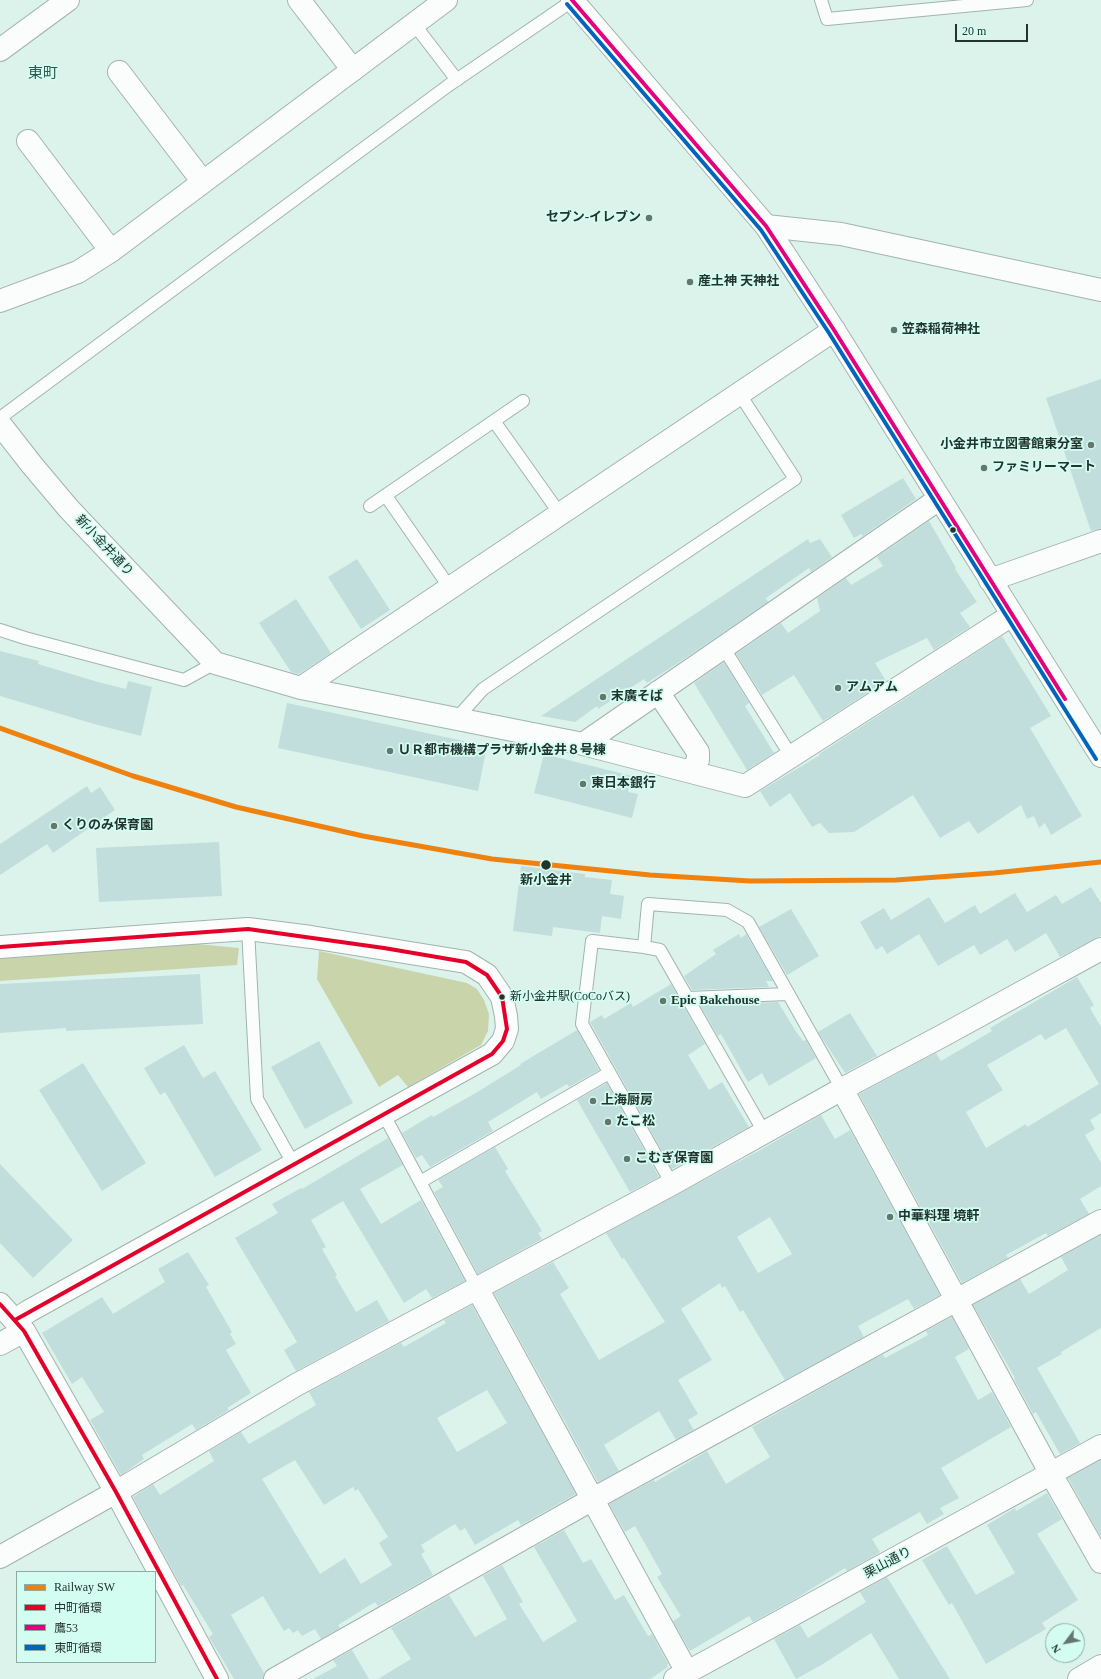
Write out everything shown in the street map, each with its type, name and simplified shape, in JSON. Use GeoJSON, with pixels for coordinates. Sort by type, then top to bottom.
{"type":"FeatureCollection","features":[{"type":"Feature","properties":{"kind":"street"},"geometry":{"type":"LineString","coordinates":[[0,50],[68,0]]}},
{"type":"Feature","properties":{"kind":"street"},"geometry":{"type":"LineString","coordinates":[[299,0],[353,70]]}},
{"type":"Feature","properties":{"kind":"street"},"geometry":{"type":"LineString","coordinates":[[0,301],[78,272],[111,251],[446,0]]}},
{"type":"Feature","properties":{"kind":"street"},"geometry":{"type":"LineString","coordinates":[[572,0],[766,226],[834,330],[1101,756]]}},
{"type":"Feature","properties":{"kind":"street"},"geometry":{"type":"LineString","coordinates":[[119,72],[203,182]]}},
{"type":"Feature","properties":{"kind":"street"},"geometry":{"type":"LineString","coordinates":[[28,141],[111,251]]}},
{"type":"Feature","properties":{"kind":"street"},"geometry":{"type":"LineString","coordinates":[[766,226],[841,234],[1101,290]]}},
{"type":"Feature","properties":{"kind":"street"},"geometry":{"type":"LineString","coordinates":[[302,688],[834,330]]}},
{"type":"Feature","properties":{"kind":"street","name":"新小金井通り"},"geometry":{"type":"LineString","coordinates":[[0,424],[69,509],[215,663]]}},
{"type":"Feature","properties":{"kind":"street"},"geometry":{"type":"LineString","coordinates":[[582,744],[939,499]]}},
{"type":"Feature","properties":{"kind":"street"},"geometry":{"type":"LineString","coordinates":[[990,580],[1101,542]]}},
{"type":"Feature","properties":{"kind":"street"},"geometry":{"type":"LineString","coordinates":[[215,663],[302,688],[582,744],[745,786],[1012,615]]}},
{"type":"Feature","properties":{"kind":"street"},"geometry":{"type":"LineString","coordinates":[[658,692],[698,752],[698,760],[692,772]]}},
{"type":"Feature","properties":{"kind":"street"},"geometry":{"type":"LineString","coordinates":[[0,947],[248,929],[311,937],[466,962],[487,975],[502,997],[507,1029],[503,1041],[492,1054],[29,1311],[20,1326],[0,1344]]}},
{"type":"Feature","properties":{"kind":"street"},"geometry":{"type":"LineString","coordinates":[[0,1557],[116,1492],[296,1385],[672,1184],[842,1089],[1101,949]]}},
{"type":"Feature","properties":{"kind":"street"},"geometry":{"type":"LineString","coordinates":[[842,1089],[1051,1474],[1101,1562]]}},
{"type":"Feature","properties":{"kind":"street"},"geometry":{"type":"LineString","coordinates":[[275,1679],[593,1499],[1101,1221]]}},
{"type":"Feature","properties":{"kind":"street"},"geometry":{"type":"LineString","coordinates":[[477,1288],[593,1499],[681,1676]]}},
{"type":"Feature","properties":{"kind":"street"},"geometry":{"type":"LineString","coordinates":[[0,1304],[20,1326],[116,1492],[218,1679]]}},
{"type":"Feature","properties":{"kind":"street","name":"栗山通り"},"geometry":{"type":"LineString","coordinates":[[681,1676],[1101,1446]]}},
{"type":"Feature","properties":{"kind":"street"},"geometry":{"type":"LineString","coordinates":[[1079,1679],[1101,1666]]}},
{"type":"Feature","properties":{"kind":"lane"},"geometry":{"type":"LineString","coordinates":[[0,418],[457,80],[572,0]]}},
{"type":"Feature","properties":{"kind":"lane"},"geometry":{"type":"LineString","coordinates":[[821,0],[827,19],[1027,0]]}},
{"type":"Feature","properties":{"kind":"lane"},"geometry":{"type":"LineString","coordinates":[[414,24],[457,80]]}},
{"type":"Feature","properties":{"kind":"lane"},"geometry":{"type":"LineString","coordinates":[[457,718],[483,689],[795,479],[739,394]]}},
{"type":"Feature","properties":{"kind":"lane"},"geometry":{"type":"LineString","coordinates":[[370,506],[523,401]]}},
{"type":"Feature","properties":{"kind":"lane"},"geometry":{"type":"LineString","coordinates":[[494,421],[560,514]]}},
{"type":"Feature","properties":{"kind":"lane"},"geometry":{"type":"LineString","coordinates":[[386,496],[450,588]]}},
{"type":"Feature","properties":{"kind":"lane"},"geometry":{"type":"LineString","coordinates":[[0,630],[184,680],[215,663]]}},
{"type":"Feature","properties":{"kind":"lane"},"geometry":{"type":"LineString","coordinates":[[723,648],[790,756]]}},
{"type":"Feature","properties":{"kind":"lane"},"geometry":{"type":"LineString","coordinates":[[644,947],[648,904],[727,910],[748,922],[842,1089]]}},
{"type":"Feature","properties":{"kind":"lane"},"geometry":{"type":"LineString","coordinates":[[248,929],[257,1099],[294,1165]]}},
{"type":"Feature","properties":{"kind":"lane"},"geometry":{"type":"LineString","coordinates":[[672,1184],[582,1024],[592,941],[660,950],[764,1132]]}},
{"type":"Feature","properties":{"kind":"lane"},"geometry":{"type":"LineString","coordinates":[[688,998],[788,994]]}},
{"type":"Feature","properties":{"kind":"lane"},"geometry":{"type":"LineString","coordinates":[[420,1182],[609,1072]]}},
{"type":"Feature","properties":{"kind":"lane"},"geometry":{"type":"LineString","coordinates":[[384,1115],[477,1288]]}},
{"type":"Feature","properties":{"kind":"green space"},"geometry":{"type":"Polygon","coordinates":[[[177,942],[239,948],[237,965],[0,981],[0,955],[177,942]]]}},
{"type":"Feature","properties":{"kind":"green space"},"geometry":{"type":"Polygon","coordinates":[[[319,951],[467,983],[477,989],[484,1000],[489,1014],[488,1031],[481,1045],[408,1087],[398,1075],[379,1087],[317,979],[319,951]]]}},
{"type":"Feature","properties":{"kind":"building"},"geometry":{"type":"Polygon","coordinates":[[[1101,379],[1101,529],[1091,531],[1046,398],[1101,379]]]}},
{"type":"Feature","properties":{"kind":"building"},"geometry":{"type":"Polygon","coordinates":[[[903,478],[916,499],[863,536],[861,534],[854,538],[841,515],[903,478]]]}},
{"type":"Feature","properties":{"kind":"building"},"geometry":{"type":"Polygon","coordinates":[[[929,521],[956,568],[955,569],[977,602],[960,613],[970,627],[934,650],[927,638],[875,663],[886,681],[823,721],[794,675],[762,695],[736,654],[781,623],[788,633],[820,611],[817,598],[846,578],[851,585],[883,566],[877,557],[929,521]]]}},
{"type":"Feature","properties":{"kind":"building"},"geometry":{"type":"Polygon","coordinates":[[[808,539],[810,543],[820,539],[832,557],[811,572],[809,568],[766,598],[768,602],[681,661],[647,683],[644,679],[598,709],[597,706],[575,722],[541,716],[808,539]]]}},
{"type":"Feature","properties":{"kind":"building"},"geometry":{"type":"Polygon","coordinates":[[[357,559],[390,610],[361,629],[328,577],[357,559]]]}},
{"type":"Feature","properties":{"kind":"building"},"geometry":{"type":"Polygon","coordinates":[[[296,599],[331,653],[299,674],[291,672],[259,623],[296,599]]]}},
{"type":"Feature","properties":{"kind":"building"},"geometry":{"type":"Polygon","coordinates":[[[1002,636],[1051,716],[1030,728],[1082,816],[1051,835],[1045,823],[1039,828],[1034,816],[1027,819],[1021,805],[978,834],[969,821],[940,838],[913,795],[854,832],[829,833],[820,823],[812,827],[790,793],[770,807],[760,791],[820,755],[819,754],[1002,636]]]}},
{"type":"Feature","properties":{"kind":"building"},"geometry":{"type":"Polygon","coordinates":[[[0,651],[39,661],[38,664],[126,689],[128,681],[152,687],[141,736],[94,724],[0,696],[0,651]]]}},
{"type":"Feature","properties":{"kind":"building"},"geometry":{"type":"Polygon","coordinates":[[[724,662],[749,703],[745,706],[774,753],[747,770],[694,683],[724,662]]]}},
{"type":"Feature","properties":{"kind":"building","name":"ＵＲ都市機構プラザ新小金井８号棟"},"geometry":{"type":"Polygon","coordinates":[[[287,703],[487,746],[478,791],[278,748],[287,703]]]}},
{"type":"Feature","properties":{"kind":"building","name":"東日本銀行"},"geometry":{"type":"Polygon","coordinates":[[[544,754],[632,776],[628,792],[638,794],[632,818],[534,793],[544,754]]]}},
{"type":"Feature","properties":{"kind":"building"},"geometry":{"type":"Polygon","coordinates":[[[87,786],[91,793],[100,787],[115,810],[53,853],[47,844],[0,875],[0,844],[87,786]]]}},
{"type":"Feature","properties":{"kind":"building"},"geometry":{"type":"Polygon","coordinates":[[[219,842],[222,896],[99,902],[96,848],[219,842]]]}},
{"type":"Feature","properties":{"kind":"building"},"geometry":{"type":"Polygon","coordinates":[[[521,866],[585,874],[585,877],[612,880],[610,894],[624,896],[621,919],[602,916],[600,933],[553,927],[552,936],[513,931],[521,866]]]}},
{"type":"Feature","properties":{"kind":"building"},"geometry":{"type":"Polygon","coordinates":[[[1091,887],[1101,903],[1101,936],[1060,957],[1046,933],[1015,952],[1007,939],[980,955],[974,945],[938,966],[919,934],[887,954],[882,946],[876,950],[860,922],[884,908],[891,920],[929,897],[945,923],[975,905],[980,914],[1015,893],[1027,912],[1056,895],[1062,904],[1091,887]]]}},
{"type":"Feature","properties":{"kind":"building"},"geometry":{"type":"Polygon","coordinates":[[[791,909],[819,956],[787,975],[759,927],[791,909]]]}},
{"type":"Feature","properties":{"kind":"building"},"geometry":{"type":"Polygon","coordinates":[[[739,934],[741,938],[746,934],[773,981],[766,981],[769,987],[692,990],[684,976],[716,954],[713,950],[739,934]]]}},
{"type":"Feature","properties":{"kind":"building"},"geometry":{"type":"Polygon","coordinates":[[[200,974],[203,1024],[66,1031],[66,1028],[0,1033],[0,984],[200,974]]]}},
{"type":"Feature","properties":{"kind":"building"},"geometry":{"type":"Polygon","coordinates":[[[1077,977],[1094,1005],[1090,1008],[1101,1027],[1101,1113],[1090,1120],[1095,1129],[1085,1135],[1101,1163],[1101,1186],[1080,1199],[1089,1214],[1048,1236],[1046,1233],[1006,1255],[1008,1258],[962,1283],[859,1094],[936,1053],[941,1061],[992,1031],[990,1028],[1077,977]],[[1066,1028],[1045,1040],[1041,1034],[987,1065],[1003,1090],[966,1112],[986,1148],[1026,1124],[1027,1127],[1099,1084],[1066,1028]]]}},
{"type":"Feature","properties":{"kind":"building"},"geometry":{"type":"Polygon","coordinates":[[[671,984],[705,1044],[688,1055],[709,1090],[722,1082],[749,1127],[672,1169],[590,1022],[602,1015],[604,1019],[631,1003],[633,1007],[671,984]]]}},
{"type":"Feature","properties":{"kind":"building"},"geometry":{"type":"Polygon","coordinates":[[[778,1002],[803,1041],[806,1040],[816,1058],[769,1086],[762,1073],[748,1082],[721,1034],[718,1036],[700,1005],[778,1002]]]}},
{"type":"Feature","properties":{"kind":"building"},"geometry":{"type":"Polygon","coordinates":[[[850,1013],[877,1056],[845,1073],[818,1032],[850,1013]]]}},
{"type":"Feature","properties":{"kind":"building"},"geometry":{"type":"Polygon","coordinates":[[[577,1030],[599,1070],[569,1087],[567,1084],[541,1099],[537,1092],[488,1122],[493,1131],[430,1167],[422,1155],[416,1158],[402,1133],[432,1115],[433,1117],[474,1094],[521,1065],[520,1064],[577,1030]]]}},
{"type":"Feature","properties":{"kind":"building"},"geometry":{"type":"Polygon","coordinates":[[[319,1041],[353,1103],[305,1129],[271,1067],[319,1041]]]}},
{"type":"Feature","properties":{"kind":"building"},"geometry":{"type":"Polygon","coordinates":[[[184,1045],[203,1078],[215,1071],[262,1150],[215,1177],[165,1092],[160,1095],[144,1068],[184,1045]]]}},
{"type":"Feature","properties":{"kind":"building"},"geometry":{"type":"Polygon","coordinates":[[[83,1063],[146,1163],[102,1191],[39,1090],[83,1063]]]}},
{"type":"Feature","properties":{"kind":"building"},"geometry":{"type":"Polygon","coordinates":[[[607,1083],[659,1177],[630,1192],[577,1100],[607,1083]]]}},
{"type":"Feature","properties":{"kind":"building"},"geometry":{"type":"Polygon","coordinates":[[[821,1115],[835,1139],[850,1130],[940,1295],[914,1309],[908,1299],[858,1326],[864,1337],[785,1380],[743,1310],[740,1312],[725,1286],[722,1288],[720,1283],[681,1309],[712,1360],[678,1380],[698,1414],[688,1420],[694,1430],[676,1440],[659,1411],[604,1445],[619,1471],[598,1482],[494,1293],[553,1262],[569,1288],[560,1294],[599,1360],[665,1322],[606,1233],[762,1149],[821,1115]],[[770,1217],[737,1237],[758,1273],[792,1254],[770,1217]]]}},
{"type":"Feature","properties":{"kind":"building"},"geometry":{"type":"Polygon","coordinates":[[[388,1138],[403,1165],[360,1189],[381,1224],[421,1200],[465,1281],[432,1298],[426,1289],[404,1303],[343,1201],[311,1220],[326,1247],[322,1249],[337,1275],[335,1276],[356,1312],[377,1300],[389,1321],[296,1371],[284,1350],[297,1342],[235,1238],[278,1213],[272,1204],[301,1188],[302,1189],[388,1138]]]}},
{"type":"Feature","properties":{"kind":"building"},"geometry":{"type":"Polygon","coordinates":[[[495,1147],[508,1169],[505,1171],[542,1231],[538,1233],[542,1239],[478,1274],[434,1192],[443,1187],[438,1180],[495,1147]]]}},
{"type":"Feature","properties":{"kind":"building"},"geometry":{"type":"Polygon","coordinates":[[[0,1164],[73,1240],[33,1278],[0,1243],[0,1164]]]}},
{"type":"Feature","properties":{"kind":"building"},"geometry":{"type":"Polygon","coordinates":[[[1101,1235],[1101,1328],[1061,1352],[1062,1354],[1037,1368],[1080,1443],[1060,1454],[1036,1412],[1033,1414],[1014,1379],[1015,1378],[973,1305],[1020,1279],[1029,1294],[1068,1270],[1061,1257],[1101,1235]]]}},
{"type":"Feature","properties":{"kind":"building"},"geometry":{"type":"Polygon","coordinates":[[[188,1252],[209,1285],[206,1287],[232,1332],[230,1334],[236,1344],[226,1350],[251,1393],[227,1408],[229,1410],[196,1430],[192,1424],[142,1455],[144,1459],[121,1475],[90,1420],[104,1412],[82,1377],[72,1384],[42,1333],[102,1297],[113,1314],[165,1282],[158,1269],[188,1252]]]}},
{"type":"Feature","properties":{"kind":"building"},"geometry":{"type":"Polygon","coordinates":[[[472,1305],[576,1494],[521,1525],[518,1520],[475,1545],[465,1528],[460,1531],[455,1524],[421,1545],[425,1552],[421,1554],[433,1575],[378,1606],[375,1602],[338,1625],[340,1628],[321,1639],[315,1629],[302,1636],[298,1630],[293,1633],[289,1628],[284,1631],[263,1596],[231,1615],[264,1673],[263,1679],[234,1679],[209,1637],[213,1634],[183,1585],[181,1586],[133,1497],[153,1484],[160,1495],[214,1461],[209,1451],[241,1432],[249,1444],[316,1405],[309,1392],[401,1343],[404,1347],[446,1323],[444,1320],[472,1305]],[[487,1390],[437,1418],[457,1452],[507,1423],[487,1390]],[[295,1460],[262,1479],[320,1574],[345,1558],[361,1584],[392,1565],[379,1543],[388,1537],[358,1489],[355,1491],[353,1487],[324,1505],[295,1460]]]}},
{"type":"Feature","properties":{"kind":"building"},"geometry":{"type":"Polygon","coordinates":[[[952,1317],[969,1349],[955,1357],[978,1400],[992,1392],[1011,1427],[941,1468],[959,1498],[940,1508],[944,1514],[927,1524],[920,1512],[872,1539],[880,1552],[874,1556],[847,1571],[845,1568],[795,1599],[753,1622],[749,1616],[690,1651],[673,1621],[681,1616],[657,1577],[662,1574],[635,1526],[625,1532],[609,1504],[654,1480],[655,1482],[707,1451],[726,1484],[770,1457],[752,1427],[876,1358],[883,1355],[885,1358],[928,1335],[926,1331],[952,1317]]]}},
{"type":"Feature","properties":{"kind":"building"},"geometry":{"type":"Polygon","coordinates":[[[1101,1460],[1101,1537],[1068,1478],[1101,1460]]]}},
{"type":"Feature","properties":{"kind":"building"},"geometry":{"type":"Polygon","coordinates":[[[1047,1493],[1062,1519],[1037,1534],[1078,1600],[1042,1623],[1045,1630],[986,1664],[952,1603],[949,1605],[922,1560],[947,1546],[976,1595],[1015,1573],[987,1525],[1015,1508],[1016,1511],[1047,1493]]]}},
{"type":"Feature","properties":{"kind":"building"},"geometry":{"type":"Polygon","coordinates":[[[564,1530],[583,1563],[591,1559],[615,1600],[624,1595],[648,1636],[652,1634],[668,1664],[668,1667],[650,1679],[378,1679],[411,1659],[391,1628],[449,1595],[475,1637],[507,1619],[483,1576],[502,1565],[523,1602],[519,1604],[543,1642],[577,1621],[534,1547],[564,1530]]]}},
{"type":"Feature","properties":{"kind":"building"},"geometry":{"type":"Polygon","coordinates":[[[887,1577],[950,1679],[899,1679],[871,1633],[823,1664],[796,1679],[774,1639],[800,1625],[808,1638],[866,1602],[860,1592],[887,1577]]]}},
{"type":"Feature","properties":{"kind":"building"},"geometry":{"type":"Polygon","coordinates":[[[352,1650],[369,1679],[313,1679],[337,1666],[333,1660],[352,1650]]]}},
{"type":"Feature","properties":{"kind":"rail line","name":"SW"},"geometry":{"type":"LineString","coordinates":[[0,728],[133,776],[236,807],[363,836],[492,859],[650,875],[750,881],[896,880],[994,873],[1101,862]]}},
{"type":"Feature","properties":{"kind":"transit line","name":"鷹53"},"geometry":{"type":"LineString","coordinates":[[572,0],[766,226],[834,330],[1065,699]]}},
{"type":"Feature","properties":{"kind":"transit line","name":"東町循環"},"geometry":{"type":"LineString","coordinates":[[567,4],[761,230],[829,333],[1096,759]]}},
{"type":"Feature","properties":{"kind":"transit line","name":"中町循環"},"geometry":{"type":"LineString","coordinates":[[0,947],[248,929],[384,948],[466,962],[487,975],[502,997],[507,1029],[503,1041],[492,1054],[15,1320]]}},
{"type":"Feature","properties":{"kind":"transit line","name":"中町循環"},"geometry":{"type":"LineString","coordinates":[[0,1304],[24,1331],[116,1492],[217,1679]]}},
{"type":"Feature","properties":{"kind":"place","name":"セブン-イレブン"},"geometry":{"type":"Point","coordinates":[649,218]}},
{"type":"Feature","properties":{"kind":"place","name":"産土神 天神社"},"geometry":{"type":"Point","coordinates":[690,282]}},
{"type":"Feature","properties":{"kind":"place","name":"笠森稲荷神社"},"geometry":{"type":"Point","coordinates":[894,330]}},
{"type":"Feature","properties":{"kind":"place","name":"小金井市立図書館東分室"},"geometry":{"type":"Point","coordinates":[1091,445]}},
{"type":"Feature","properties":{"kind":"place","name":"ファミリーマート"},"geometry":{"type":"Point","coordinates":[984,468]}},
{"type":"Feature","properties":{"kind":"place","name":"アムアム"},"geometry":{"type":"Point","coordinates":[838,688]}},
{"type":"Feature","properties":{"kind":"place","name":"末廣そば"},"geometry":{"type":"Point","coordinates":[603,697]}},
{"type":"Feature","properties":{"kind":"place","name":"ＵＲ都市機構プラザ新小金井８号棟"},"geometry":{"type":"Point","coordinates":[390,751]}},
{"type":"Feature","properties":{"kind":"place","name":"東日本銀行"},"geometry":{"type":"Point","coordinates":[583,784]}},
{"type":"Feature","properties":{"kind":"place","name":"くりのみ保育園"},"geometry":{"type":"Point","coordinates":[54,826]}},
{"type":"Feature","properties":{"kind":"place","name":"新小金井"},"geometry":{"type":"Point","coordinates":[546,865]}},
{"type":"Feature","properties":{"kind":"place","name":"新小金井駅(CoCoバス)"},"geometry":{"type":"Point","coordinates":[502,997]}},
{"type":"Feature","properties":{"kind":"place","name":"Epic Bakehouse"},"geometry":{"type":"Point","coordinates":[663,1001]}},
{"type":"Feature","properties":{"kind":"place","name":"上海厨房"},"geometry":{"type":"Point","coordinates":[593,1101]}},
{"type":"Feature","properties":{"kind":"place","name":"たこ松"},"geometry":{"type":"Point","coordinates":[608,1122]}},
{"type":"Feature","properties":{"kind":"place","name":"こむぎ保育園"},"geometry":{"type":"Point","coordinates":[627,1159]}},
{"type":"Feature","properties":{"kind":"place","name":"中華料理 境軒"},"geometry":{"type":"Point","coordinates":[890,1217]}},
{"type":"Feature","properties":{"kind":"district","name":"東町"},"geometry":{"type":"Point","coordinates":[43,74]}}]}
